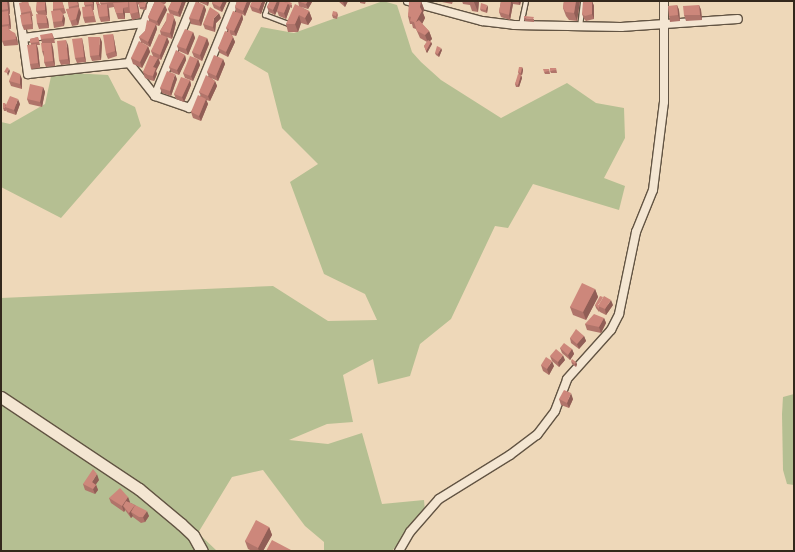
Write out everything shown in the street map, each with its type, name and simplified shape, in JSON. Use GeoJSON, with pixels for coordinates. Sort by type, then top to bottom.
{"type":"FeatureCollection","features":[{"type":"Feature","properties":{"kind":"street"},"geometry":{"type":"LineString","coordinates":[[22,1],[18,1],[28,74],[129,63]]}},
{"type":"Feature","properties":{"kind":"street"},"geometry":{"type":"LineString","coordinates":[[129,63],[153,1]]}},
{"type":"Feature","properties":{"kind":"street"},"geometry":{"type":"LineString","coordinates":[[155,96],[194,1]]}},
{"type":"Feature","properties":{"kind":"street"},"geometry":{"type":"LineString","coordinates":[[129,63],[155,96],[189,108],[194,101],[235,1]]}},
{"type":"Feature","properties":{"kind":"street"},"geometry":{"type":"LineString","coordinates":[[408,1],[482,20],[521,26],[580,27],[666,25],[738,19]]}},
{"type":"Feature","properties":{"kind":"street"},"geometry":{"type":"LineString","coordinates":[[399,551],[410,532],[439,499],[510,455],[537,435],[555,411],[567,378],[611,330],[617,319],[636,232],[653,190],[664,102],[666,25],[664,1]]}},
{"type":"Feature","properties":{"kind":"street"},"geometry":{"type":"LineString","coordinates":[[23,38],[144,23]]}},
{"type":"Feature","properties":{"kind":"street"},"geometry":{"type":"LineString","coordinates":[[1,398],[139,489],[193,535],[202,551]]}},
{"type":"Feature","properties":{"kind":"lane"},"geometry":{"type":"LineString","coordinates":[[270,1],[265,15],[288,25],[290,19]]}},
{"type":"Feature","properties":{"kind":"lane"},"geometry":{"type":"LineString","coordinates":[[521,26],[526,1]]}},
{"type":"Feature","properties":{"kind":"lane"},"geometry":{"type":"LineString","coordinates":[[580,27],[583,1]]}},
{"type":"Feature","properties":{"kind":"green space"},"geometry":{"type":"Polygon","coordinates":[[[383,1],[397,5],[412,52],[421,62],[441,80],[501,118],[567,83],[596,103],[624,108],[625,138],[604,178],[625,186],[619,210],[533,184],[508,228],[495,226],[451,319],[420,344],[410,376],[378,384],[373,359],[343,375],[353,422],[327,424],[289,440],[328,444],[362,433],[382,504],[424,500],[425,511],[392,551],[324,551],[324,542],[305,526],[263,470],[232,477],[198,533],[217,551],[1,551],[1,298],[273,286],[328,321],[377,320],[365,294],[324,274],[290,182],[318,164],[282,128],[268,73],[244,59],[261,27],[294,33],[383,1]]]}},
{"type":"Feature","properties":{"kind":"green space"},"geometry":{"type":"Polygon","coordinates":[[[52,72],[108,75],[121,100],[135,107],[141,126],[61,218],[1,187],[1,122],[10,124],[45,104],[52,72]]]}},
{"type":"Feature","properties":{"kind":"green space"},"geometry":{"type":"Polygon","coordinates":[[[794,394],[794,485],[787,484],[783,470],[782,414],[783,397],[794,394]]]}},
{"type":"Feature","properties":{"kind":"building"},"geometry":{"type":"Polygon","coordinates":[[[1,1],[7,1],[8,9],[1,10],[1,1]]]}},
{"type":"Feature","properties":{"kind":"building"},"geometry":{"type":"Polygon","coordinates":[[[28,1],[31,11],[21,13],[19,3],[28,1]]]}},
{"type":"Feature","properties":{"kind":"building"},"geometry":{"type":"Polygon","coordinates":[[[37,1],[45,1],[45,10],[36,11],[37,1]]]}},
{"type":"Feature","properties":{"kind":"building"},"geometry":{"type":"Polygon","coordinates":[[[53,1],[62,1],[64,8],[53,9],[53,1]]]}},
{"type":"Feature","properties":{"kind":"building"},"geometry":{"type":"Polygon","coordinates":[[[68,1],[77,1],[78,5],[69,7],[68,1]]]}},
{"type":"Feature","properties":{"kind":"building"},"geometry":{"type":"Polygon","coordinates":[[[84,1],[92,1],[93,4],[84,5],[84,1]]]}},
{"type":"Feature","properties":{"kind":"building"},"geometry":{"type":"Polygon","coordinates":[[[100,1],[115,1],[115,2],[100,3],[100,1]]]}},
{"type":"Feature","properties":{"kind":"building"},"geometry":{"type":"Polygon","coordinates":[[[129,1],[136,1],[138,12],[130,14],[129,1]]]}},
{"type":"Feature","properties":{"kind":"building"},"geometry":{"type":"Polygon","coordinates":[[[155,1],[159,1],[165,5],[157,21],[148,17],[155,1]]]}},
{"type":"Feature","properties":{"kind":"building"},"geometry":{"type":"Polygon","coordinates":[[[172,1],[182,1],[178,12],[168,9],[172,1]]]}},
{"type":"Feature","properties":{"kind":"building"},"geometry":{"type":"Polygon","coordinates":[[[196,1],[204,5],[199,20],[189,18],[196,1]]]}},
{"type":"Feature","properties":{"kind":"building"},"geometry":{"type":"Polygon","coordinates":[[[213,1],[223,1],[220,7],[212,3],[213,1]]]}},
{"type":"Feature","properties":{"kind":"building"},"geometry":{"type":"Polygon","coordinates":[[[237,1],[247,1],[243,11],[235,7],[237,1]]]}},
{"type":"Feature","properties":{"kind":"building"},"geometry":{"type":"Polygon","coordinates":[[[252,1],[262,1],[259,9],[250,6],[252,1]]]}},
{"type":"Feature","properties":{"kind":"building"},"geometry":{"type":"Polygon","coordinates":[[[270,1],[277,1],[273,10],[267,7],[270,1]]]}},
{"type":"Feature","properties":{"kind":"building"},"geometry":{"type":"Polygon","coordinates":[[[280,1],[288,3],[284,13],[277,11],[280,1]]]}},
{"type":"Feature","properties":{"kind":"building"},"geometry":{"type":"Polygon","coordinates":[[[282,1],[287,1],[292,3],[291,5],[282,1]]]}},
{"type":"Feature","properties":{"kind":"building"},"geometry":{"type":"Polygon","coordinates":[[[297,1],[308,1],[306,4],[297,1]]]}},
{"type":"Feature","properties":{"kind":"building"},"geometry":{"type":"Polygon","coordinates":[[[421,1],[420,7],[422,11],[416,22],[419,20],[429,31],[425,35],[417,31],[414,22],[410,21],[411,17],[408,16],[409,2],[421,1]]]}},
{"type":"Feature","properties":{"kind":"building"},"geometry":{"type":"Polygon","coordinates":[[[501,1],[511,1],[509,15],[499,12],[501,1]]]}},
{"type":"Feature","properties":{"kind":"building"},"geometry":{"type":"Polygon","coordinates":[[[564,1],[576,1],[574,13],[566,12],[563,8],[564,1]]]}},
{"type":"Feature","properties":{"kind":"building"},"geometry":{"type":"Polygon","coordinates":[[[583,1],[592,1],[592,14],[585,16],[582,14],[583,1]]]}},
{"type":"Feature","properties":{"kind":"building"},"geometry":{"type":"Polygon","coordinates":[[[128,2],[128,7],[123,8],[123,13],[116,13],[113,3],[128,2]]]}},
{"type":"Feature","properties":{"kind":"building"},"geometry":{"type":"Polygon","coordinates":[[[146,2],[145,7],[139,7],[139,3],[146,2]]]}},
{"type":"Feature","properties":{"kind":"building"},"geometry":{"type":"Polygon","coordinates":[[[481,3],[487,5],[486,10],[480,9],[481,3]]]}},
{"type":"Feature","properties":{"kind":"building"},"geometry":{"type":"Polygon","coordinates":[[[107,4],[108,16],[99,17],[98,5],[107,4]]]}},
{"type":"Feature","properties":{"kind":"building"},"geometry":{"type":"Polygon","coordinates":[[[295,4],[309,11],[305,18],[299,15],[295,24],[286,24],[295,4]]]}},
{"type":"Feature","properties":{"kind":"building"},"geometry":{"type":"Polygon","coordinates":[[[677,5],[678,15],[669,16],[668,6],[677,5]]]}},
{"type":"Feature","properties":{"kind":"building"},"geometry":{"type":"Polygon","coordinates":[[[699,5],[700,15],[684,15],[683,6],[699,5]]]}},
{"type":"Feature","properties":{"kind":"building"},"geometry":{"type":"Polygon","coordinates":[[[91,6],[94,16],[83,17],[82,7],[91,6]]]}},
{"type":"Feature","properties":{"kind":"building"},"geometry":{"type":"Polygon","coordinates":[[[79,7],[76,19],[70,21],[66,9],[79,7]]]}},
{"type":"Feature","properties":{"kind":"building"},"geometry":{"type":"Polygon","coordinates":[[[210,7],[219,13],[214,18],[213,27],[203,24],[210,7]]]}},
{"type":"Feature","properties":{"kind":"building"},"geometry":{"type":"Polygon","coordinates":[[[60,10],[63,14],[62,21],[53,22],[51,11],[60,10]]]}},
{"type":"Feature","properties":{"kind":"building"},"geometry":{"type":"Polygon","coordinates":[[[8,11],[9,24],[1,25],[1,12],[8,11]]]}},
{"type":"Feature","properties":{"kind":"building"},"geometry":{"type":"Polygon","coordinates":[[[233,11],[242,14],[234,31],[230,30],[233,37],[226,52],[218,48],[225,31],[228,32],[229,29],[226,28],[233,11]]]}},
{"type":"Feature","properties":{"kind":"building"},"geometry":{"type":"Polygon","coordinates":[[[333,11],[337,12],[336,16],[332,15],[333,11]]]}},
{"type":"Feature","properties":{"kind":"building"},"geometry":{"type":"Polygon","coordinates":[[[30,13],[32,24],[22,25],[20,15],[30,13]]]}},
{"type":"Feature","properties":{"kind":"building"},"geometry":{"type":"Polygon","coordinates":[[[167,13],[173,14],[174,18],[170,33],[160,31],[166,22],[167,13]]]}},
{"type":"Feature","properties":{"kind":"building"},"geometry":{"type":"Polygon","coordinates":[[[36,14],[46,15],[47,23],[37,23],[36,14]]]}},
{"type":"Feature","properties":{"kind":"building"},"geometry":{"type":"Polygon","coordinates":[[[524,16],[534,17],[533,19],[524,18],[524,16]]]}},
{"type":"Feature","properties":{"kind":"building"},"geometry":{"type":"Polygon","coordinates":[[[147,20],[156,24],[148,42],[139,37],[145,31],[147,20]]]}},
{"type":"Feature","properties":{"kind":"building"},"geometry":{"type":"Polygon","coordinates":[[[8,26],[9,30],[15,33],[16,39],[2,41],[1,27],[8,26]]]}},
{"type":"Feature","properties":{"kind":"building"},"geometry":{"type":"Polygon","coordinates":[[[185,29],[193,32],[186,49],[177,46],[185,29]]]}},
{"type":"Feature","properties":{"kind":"building"},"geometry":{"type":"Polygon","coordinates":[[[52,33],[53,38],[41,39],[40,35],[52,33]]]}},
{"type":"Feature","properties":{"kind":"building"},"geometry":{"type":"Polygon","coordinates":[[[113,34],[115,51],[106,54],[103,35],[113,34]]]}},
{"type":"Feature","properties":{"kind":"building"},"geometry":{"type":"Polygon","coordinates":[[[159,34],[167,37],[160,55],[151,51],[159,34]]]}},
{"type":"Feature","properties":{"kind":"building"},"geometry":{"type":"Polygon","coordinates":[[[199,35],[207,38],[200,55],[192,52],[199,35]]]}},
{"type":"Feature","properties":{"kind":"building"},"geometry":{"type":"Polygon","coordinates":[[[38,37],[39,42],[30,43],[30,39],[38,37]]]}},
{"type":"Feature","properties":{"kind":"building"},"geometry":{"type":"Polygon","coordinates":[[[88,37],[100,37],[99,55],[90,56],[88,37]]]}},
{"type":"Feature","properties":{"kind":"building"},"geometry":{"type":"Polygon","coordinates":[[[82,38],[84,57],[75,58],[72,39],[82,38]]]}},
{"type":"Feature","properties":{"kind":"building"},"geometry":{"type":"Polygon","coordinates":[[[66,40],[68,59],[59,60],[57,41],[66,40]]]}},
{"type":"Feature","properties":{"kind":"building"},"geometry":{"type":"Polygon","coordinates":[[[428,40],[431,42],[426,51],[424,46],[428,40]]]}},
{"type":"Feature","properties":{"kind":"building"},"geometry":{"type":"Polygon","coordinates":[[[139,41],[148,46],[140,62],[131,58],[139,41]]]}},
{"type":"Feature","properties":{"kind":"building"},"geometry":{"type":"Polygon","coordinates":[[[41,43],[51,43],[53,61],[44,62],[44,51],[42,51],[41,43]]]}},
{"type":"Feature","properties":{"kind":"building"},"geometry":{"type":"Polygon","coordinates":[[[36,44],[38,63],[30,64],[27,45],[36,44]]]}},
{"type":"Feature","properties":{"kind":"building"},"geometry":{"type":"Polygon","coordinates":[[[437,46],[441,48],[438,54],[435,53],[437,46]]]}},
{"type":"Feature","properties":{"kind":"building"},"geometry":{"type":"Polygon","coordinates":[[[176,50],[185,55],[177,70],[169,67],[176,50]]]}},
{"type":"Feature","properties":{"kind":"building"},"geometry":{"type":"Polygon","coordinates":[[[150,55],[158,58],[153,67],[156,68],[153,76],[143,72],[150,55]]]}},
{"type":"Feature","properties":{"kind":"building"},"geometry":{"type":"Polygon","coordinates":[[[214,55],[223,59],[216,76],[207,72],[214,55]]]}},
{"type":"Feature","properties":{"kind":"building"},"geometry":{"type":"Polygon","coordinates":[[[190,56],[198,59],[191,76],[183,73],[190,56]]]}},
{"type":"Feature","properties":{"kind":"building"},"geometry":{"type":"Polygon","coordinates":[[[7,67],[9,69],[7,73],[4,72],[7,67]]]}},
{"type":"Feature","properties":{"kind":"building"},"geometry":{"type":"Polygon","coordinates":[[[519,67],[522,67],[521,73],[518,72],[519,67]]]}},
{"type":"Feature","properties":{"kind":"building"},"geometry":{"type":"Polygon","coordinates":[[[550,68],[556,68],[556,70],[550,71],[550,68]]]}},
{"type":"Feature","properties":{"kind":"building"},"geometry":{"type":"Polygon","coordinates":[[[543,69],[549,69],[549,71],[544,72],[543,69]]]}},
{"type":"Feature","properties":{"kind":"building"},"geometry":{"type":"Polygon","coordinates":[[[13,71],[20,74],[20,84],[9,81],[13,71]]]}},
{"type":"Feature","properties":{"kind":"building"},"geometry":{"type":"Polygon","coordinates":[[[167,71],[175,74],[170,91],[160,88],[167,71]]]}},
{"type":"Feature","properties":{"kind":"building"},"geometry":{"type":"Polygon","coordinates":[[[518,74],[521,75],[518,85],[515,84],[518,74]]]}},
{"type":"Feature","properties":{"kind":"building"},"geometry":{"type":"Polygon","coordinates":[[[206,75],[215,81],[208,96],[199,92],[206,75]]]}},
{"type":"Feature","properties":{"kind":"building"},"geometry":{"type":"Polygon","coordinates":[[[181,77],[190,80],[182,97],[174,94],[181,77]]]}},
{"type":"Feature","properties":{"kind":"building"},"geometry":{"type":"Polygon","coordinates":[[[30,84],[43,87],[40,102],[27,99],[30,84]]]}},
{"type":"Feature","properties":{"kind":"building"},"geometry":{"type":"Polygon","coordinates":[[[198,95],[206,99],[199,116],[191,112],[198,95]]]}},
{"type":"Feature","properties":{"kind":"building"},"geometry":{"type":"Polygon","coordinates":[[[10,96],[18,99],[14,110],[5,107],[10,96]]]}},
{"type":"Feature","properties":{"kind":"building"},"geometry":{"type":"Polygon","coordinates":[[[582,283],[595,289],[583,312],[570,307],[582,283]]]}},
{"type":"Feature","properties":{"kind":"building"},"geometry":{"type":"Polygon","coordinates":[[[600,296],[603,297],[598,305],[599,309],[595,305],[600,296]]]}},
{"type":"Feature","properties":{"kind":"building"},"geometry":{"type":"Polygon","coordinates":[[[604,296],[611,300],[605,309],[598,306],[604,296]]]}},
{"type":"Feature","properties":{"kind":"building"},"geometry":{"type":"Polygon","coordinates":[[[594,314],[604,318],[599,327],[585,324],[594,314]]]}},
{"type":"Feature","properties":{"kind":"building"},"geometry":{"type":"Polygon","coordinates":[[[576,329],[584,336],[577,344],[570,338],[576,329]]]}},
{"type":"Feature","properties":{"kind":"building"},"geometry":{"type":"Polygon","coordinates":[[[564,343],[572,349],[568,355],[560,348],[564,343]]]}},
{"type":"Feature","properties":{"kind":"building"},"geometry":{"type":"Polygon","coordinates":[[[556,349],[563,355],[558,362],[550,356],[556,349]]]}},
{"type":"Feature","properties":{"kind":"building"},"geometry":{"type":"Polygon","coordinates":[[[546,357],[552,361],[547,369],[541,365],[546,357]]]}},
{"type":"Feature","properties":{"kind":"building"},"geometry":{"type":"Polygon","coordinates":[[[572,359],[576,362],[575,364],[571,361],[572,359]]]}},
{"type":"Feature","properties":{"kind":"building"},"geometry":{"type":"Polygon","coordinates":[[[564,390],[571,393],[567,403],[559,399],[564,390]]]}},
{"type":"Feature","properties":{"kind":"building"},"geometry":{"type":"Polygon","coordinates":[[[93,469],[97,474],[92,482],[96,485],[93,489],[83,484],[93,469]]]}},
{"type":"Feature","properties":{"kind":"building"},"geometry":{"type":"Polygon","coordinates":[[[120,488],[128,497],[122,506],[109,498],[120,488]]]}},
{"type":"Feature","properties":{"kind":"building"},"geometry":{"type":"Polygon","coordinates":[[[126,501],[135,505],[129,513],[123,506],[126,501]]]}},
{"type":"Feature","properties":{"kind":"building"},"geometry":{"type":"Polygon","coordinates":[[[135,505],[147,511],[143,517],[139,517],[131,512],[135,505]]]}},
{"type":"Feature","properties":{"kind":"building"},"geometry":{"type":"Polygon","coordinates":[[[256,520],[269,527],[258,548],[245,541],[256,520]]]}},
{"type":"Feature","properties":{"kind":"building"},"geometry":{"type":"Polygon","coordinates":[[[272,540],[291,550],[266,551],[272,540]]]}}]}
